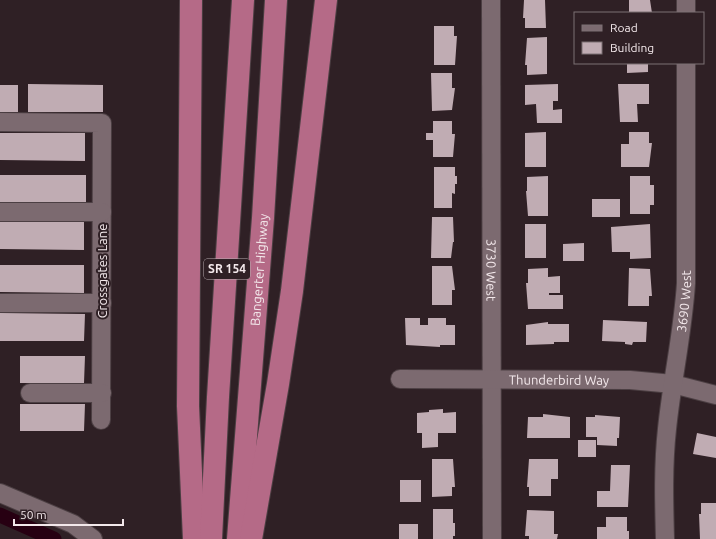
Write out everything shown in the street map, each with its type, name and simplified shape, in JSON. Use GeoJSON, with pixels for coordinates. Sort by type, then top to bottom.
{"type":"FeatureCollection","features":[{"type":"Feature","properties":{"kind":"highway"},"geometry":{"type":"LineString","coordinates":[[191,0],[188,406],[194,539]]}},
{"type":"Feature","properties":{"kind":"highway","name":"SR 154"},"geometry":{"type":"LineString","coordinates":[[211,539],[218,397],[243,0]]}},
{"type":"Feature","properties":{"kind":"highway","name":"Bangerter Highway"},"geometry":{"type":"LineString","coordinates":[[238,539],[263,218],[276,0]]}},
{"type":"Feature","properties":{"kind":"highway"},"geometry":{"type":"LineString","coordinates":[[252,539],[277,392],[292,291],[326,0]]}},
{"type":"Feature","properties":{"kind":"street","name":"3730 West"},"geometry":{"type":"LineString","coordinates":[[491,0],[492,539]]}},
{"type":"Feature","properties":{"kind":"street"},"geometry":{"type":"LineString","coordinates":[[686,0],[686,12]]}},
{"type":"Feature","properties":{"kind":"street","name":"3690 West"},"geometry":{"type":"LineString","coordinates":[[665,539],[665,450],[673,384],[684,318],[686,283],[686,64]]}},
{"type":"Feature","properties":{"kind":"street","name":"Crossgates Lane"},"geometry":{"type":"LineString","coordinates":[[0,122],[102,123],[101,420]]}},
{"type":"Feature","properties":{"kind":"street"},"geometry":{"type":"LineString","coordinates":[[0,212],[102,212]]}},
{"type":"Feature","properties":{"kind":"street"},"geometry":{"type":"LineString","coordinates":[[0,303],[102,303]]}},
{"type":"Feature","properties":{"kind":"street","name":"Thunderbird Way"},"geometry":{"type":"LineString","coordinates":[[400,379],[599,379],[673,384],[716,395]]}},
{"type":"Feature","properties":{"kind":"street"},"geometry":{"type":"LineString","coordinates":[[30,393],[102,393]]}},
{"type":"Feature","properties":{"kind":"street"},"geometry":{"type":"LineString","coordinates":[[0,493],[73,524],[93,539]]}},
{"type":"Feature","properties":{"kind":"building"},"geometry":{"type":"Polygon","coordinates":[[[524,0],[545,0],[546,28],[525,28],[525,18],[523,18],[524,0]]]}},
{"type":"Feature","properties":{"kind":"building"},"geometry":{"type":"Polygon","coordinates":[[[629,0],[650,0],[652,12],[629,12],[629,0]]]}},
{"type":"Feature","properties":{"kind":"building"},"geometry":{"type":"Polygon","coordinates":[[[434,26],[454,26],[454,36],[457,36],[455,65],[434,65],[434,26]]]}},
{"type":"Feature","properties":{"kind":"building"},"geometry":{"type":"Polygon","coordinates":[[[547,37],[547,74],[527,75],[527,65],[525,65],[527,38],[547,37]]]}},
{"type":"Feature","properties":{"kind":"building"},"geometry":{"type":"Polygon","coordinates":[[[627,64],[648,64],[648,72],[627,73],[627,64]]]}},
{"type":"Feature","properties":{"kind":"building"},"geometry":{"type":"Polygon","coordinates":[[[431,73],[452,73],[452,88],[455,88],[452,110],[432,111],[431,73]]]}},
{"type":"Feature","properties":{"kind":"building"},"geometry":{"type":"Polygon","coordinates":[[[28,84],[103,85],[103,112],[28,112],[28,84]]]}},
{"type":"Feature","properties":{"kind":"building"},"geometry":{"type":"Polygon","coordinates":[[[558,84],[558,101],[553,101],[553,110],[562,109],[562,123],[537,123],[536,104],[525,105],[525,85],[558,84]]]}},
{"type":"Feature","properties":{"kind":"building"},"geometry":{"type":"Polygon","coordinates":[[[618,84],[649,84],[649,104],[637,104],[638,122],[620,122],[618,84]]]}},
{"type":"Feature","properties":{"kind":"building"},"geometry":{"type":"Polygon","coordinates":[[[0,85],[18,85],[18,112],[0,112],[0,85]]]}},
{"type":"Feature","properties":{"kind":"building"},"geometry":{"type":"Polygon","coordinates":[[[433,121],[452,121],[452,134],[455,134],[453,157],[433,157],[433,140],[426,140],[426,133],[433,133],[433,121]]]}},
{"type":"Feature","properties":{"kind":"building"},"geometry":{"type":"Polygon","coordinates":[[[546,132],[546,167],[525,167],[525,133],[546,132]]]}},
{"type":"Feature","properties":{"kind":"building"},"geometry":{"type":"Polygon","coordinates":[[[629,132],[649,132],[649,143],[652,143],[649,167],[621,167],[621,144],[629,144],[629,132]]]}},
{"type":"Feature","properties":{"kind":"building"},"geometry":{"type":"Polygon","coordinates":[[[0,133],[85,133],[85,161],[0,160],[0,133]]]}},
{"type":"Feature","properties":{"kind":"building"},"geometry":{"type":"Polygon","coordinates":[[[434,167],[455,167],[457,184],[455,184],[455,194],[452,193],[452,208],[434,208],[434,167]]]}},
{"type":"Feature","properties":{"kind":"building"},"geometry":{"type":"Polygon","coordinates":[[[0,175],[86,175],[86,203],[0,202],[0,175]]]}},
{"type":"Feature","properties":{"kind":"building"},"geometry":{"type":"Polygon","coordinates":[[[548,176],[548,216],[528,216],[526,191],[527,177],[548,176]]]}},
{"type":"Feature","properties":{"kind":"building"},"geometry":{"type":"Polygon","coordinates":[[[630,176],[650,176],[650,185],[654,185],[654,205],[650,205],[650,214],[630,214],[630,176]]]}},
{"type":"Feature","properties":{"kind":"building"},"geometry":{"type":"Polygon","coordinates":[[[592,199],[620,199],[620,217],[592,217],[592,199]]]}},
{"type":"Feature","properties":{"kind":"building"},"geometry":{"type":"Polygon","coordinates":[[[432,217],[453,217],[454,242],[451,258],[431,258],[432,217]]]}},
{"type":"Feature","properties":{"kind":"building"},"geometry":{"type":"Polygon","coordinates":[[[0,222],[84,222],[84,250],[0,249],[0,222]]]}},
{"type":"Feature","properties":{"kind":"building"},"geometry":{"type":"Polygon","coordinates":[[[525,224],[546,224],[546,258],[525,258],[525,224]]]}},
{"type":"Feature","properties":{"kind":"building"},"geometry":{"type":"Polygon","coordinates":[[[650,224],[651,258],[630,259],[630,252],[612,252],[611,227],[650,224]]]}},
{"type":"Feature","properties":{"kind":"building"},"geometry":{"type":"Polygon","coordinates":[[[584,243],[584,261],[563,261],[563,244],[584,243]]]}},
{"type":"Feature","properties":{"kind":"building"},"geometry":{"type":"Polygon","coordinates":[[[0,265],[84,265],[84,293],[0,292],[0,265]]]}},
{"type":"Feature","properties":{"kind":"building"},"geometry":{"type":"Polygon","coordinates":[[[432,266],[452,266],[455,290],[452,290],[452,305],[432,305],[432,266]]]}},
{"type":"Feature","properties":{"kind":"building"},"geometry":{"type":"Polygon","coordinates":[[[548,268],[548,277],[560,276],[560,293],[549,293],[549,295],[563,295],[563,309],[528,309],[526,283],[528,283],[528,269],[548,268]]]}},
{"type":"Feature","properties":{"kind":"building"},"geometry":{"type":"Polygon","coordinates":[[[629,268],[650,269],[652,296],[649,296],[649,306],[628,306],[629,268]]]}},
{"type":"Feature","properties":{"kind":"building"},"geometry":{"type":"Polygon","coordinates":[[[0,313],[85,314],[84,341],[0,341],[0,313]]]}},
{"type":"Feature","properties":{"kind":"building"},"geometry":{"type":"Polygon","coordinates":[[[405,318],[420,318],[420,325],[428,325],[428,318],[446,318],[446,325],[455,325],[455,345],[440,345],[440,347],[406,345],[405,318]]]}},
{"type":"Feature","properties":{"kind":"building"},"geometry":{"type":"Polygon","coordinates":[[[603,320],[647,322],[646,342],[633,342],[632,345],[625,344],[625,342],[602,341],[603,320]]]}},
{"type":"Feature","properties":{"kind":"building"},"geometry":{"type":"Polygon","coordinates":[[[548,322],[548,324],[569,324],[569,342],[526,345],[526,325],[548,322]]]}},
{"type":"Feature","properties":{"kind":"building"},"geometry":{"type":"Polygon","coordinates":[[[20,356],[85,356],[84,383],[20,383],[20,356]]]}},
{"type":"Feature","properties":{"kind":"building"},"geometry":{"type":"Polygon","coordinates":[[[20,404],[85,404],[84,431],[20,431],[20,404]]]}},
{"type":"Feature","properties":{"kind":"building"},"geometry":{"type":"Polygon","coordinates":[[[443,409],[443,413],[456,412],[456,433],[438,433],[438,447],[422,448],[422,433],[417,433],[417,413],[443,409]]]}},
{"type":"Feature","properties":{"kind":"building"},"geometry":{"type":"Polygon","coordinates":[[[543,414],[570,417],[570,438],[527,438],[528,417],[543,417],[543,414]]]}},
{"type":"Feature","properties":{"kind":"building"},"geometry":{"type":"Polygon","coordinates":[[[595,415],[620,417],[617,446],[597,445],[597,437],[586,437],[586,417],[595,417],[595,415]]]}},
{"type":"Feature","properties":{"kind":"building"},"geometry":{"type":"Polygon","coordinates":[[[697,433],[716,437],[716,458],[693,454],[697,433]]]}},
{"type":"Feature","properties":{"kind":"building"},"geometry":{"type":"Polygon","coordinates":[[[578,440],[596,440],[596,457],[578,457],[578,440]]]}},
{"type":"Feature","properties":{"kind":"building"},"geometry":{"type":"Polygon","coordinates":[[[432,459],[453,459],[455,487],[452,487],[452,496],[432,497],[432,459]]]}},
{"type":"Feature","properties":{"kind":"building"},"geometry":{"type":"Polygon","coordinates":[[[529,459],[558,459],[558,479],[551,479],[551,496],[529,496],[529,487],[527,487],[529,459]]]}},
{"type":"Feature","properties":{"kind":"building"},"geometry":{"type":"Polygon","coordinates":[[[611,465],[630,465],[628,507],[597,507],[597,491],[610,491],[611,465]]]}},
{"type":"Feature","properties":{"kind":"building"},"geometry":{"type":"Polygon","coordinates":[[[400,480],[421,480],[421,502],[400,502],[400,480]]]}},
{"type":"Feature","properties":{"kind":"building"},"geometry":{"type":"Polygon","coordinates":[[[701,503],[716,503],[716,539],[700,539],[699,514],[701,514],[701,503]]]}},
{"type":"Feature","properties":{"kind":"building"},"geometry":{"type":"Polygon","coordinates":[[[433,509],[453,509],[455,536],[453,536],[453,539],[433,539],[433,509]]]}},
{"type":"Feature","properties":{"kind":"building"},"geometry":{"type":"Polygon","coordinates":[[[527,510],[554,511],[554,534],[558,534],[557,539],[529,539],[529,536],[525,536],[527,510]]]}},
{"type":"Feature","properties":{"kind":"building"},"geometry":{"type":"Polygon","coordinates":[[[606,517],[627,517],[627,531],[629,531],[629,539],[597,539],[597,527],[606,527],[606,517]]]}},
{"type":"Feature","properties":{"kind":"building"},"geometry":{"type":"Polygon","coordinates":[[[399,524],[418,524],[418,539],[399,539],[399,524]]]}},
{"type":"Feature","properties":{"kind":"waterway"},"geometry":{"type":"LineString","coordinates":[[0,515],[54,539]]}}]}
